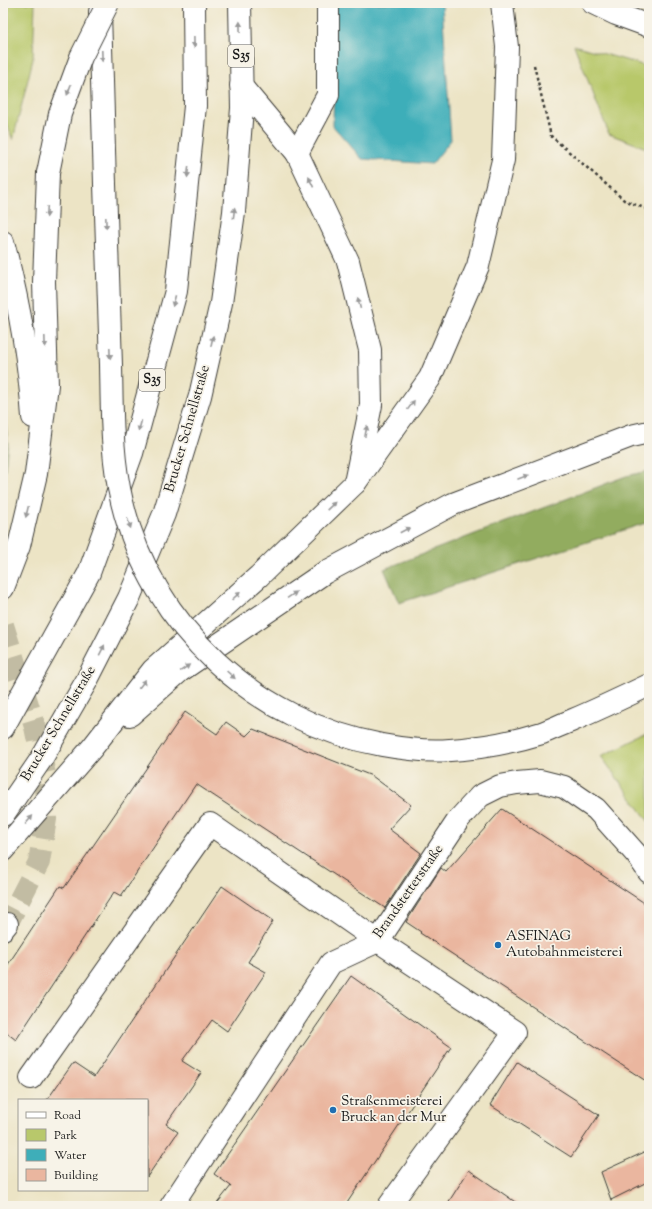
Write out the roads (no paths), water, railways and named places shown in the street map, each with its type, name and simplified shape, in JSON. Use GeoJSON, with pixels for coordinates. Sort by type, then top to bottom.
{"type":"FeatureCollection","features":[{"type":"Feature","properties":{"kind":"main road"},"geometry":{"type":"LineString","coordinates":[[100,3],[113,445],[122,501],[137,550],[158,589],[180,622],[203,650],[239,683],[280,709],[322,729],[358,740],[403,748],[449,751],[492,744],[543,732],[596,710],[649,685]]}},
{"type":"Feature","properties":{"kind":"main road"},"geometry":{"type":"LineString","coordinates":[[3,588],[20,546],[36,474],[47,385],[44,282],[48,173],[60,114],[81,57],[108,3]]}},
{"type":"Feature","properties":{"kind":"main road","name":"S35"},"geometry":{"type":"LineString","coordinates":[[3,728],[89,573],[132,453],[176,291],[195,106],[194,3]]}},
{"type":"Feature","properties":{"kind":"main road","name":"Brucker Schnellstraße"},"geometry":{"type":"LineString","coordinates":[[3,815],[42,758],[86,682],[129,598],[164,514],[200,396],[221,303],[234,212],[242,108],[240,3]]}},
{"type":"Feature","properties":{"kind":"main road"},"geometry":{"type":"LineString","coordinates":[[297,152],[328,95],[328,3]]}},
{"type":"Feature","properties":{"kind":"main road"},"geometry":{"type":"LineString","coordinates":[[3,850],[92,748],[153,670],[259,576],[356,482],[430,378],[478,266],[503,160],[507,48],[502,3]]}},
{"type":"Feature","properties":{"kind":"main road"},"geometry":{"type":"LineString","coordinates":[[593,3],[616,14],[649,26]]}},
{"type":"Feature","properties":{"kind":"main road"},"geometry":{"type":"LineString","coordinates":[[241,86],[297,152],[348,261],[370,350],[371,405],[356,482]]}},
{"type":"Feature","properties":{"kind":"main road"},"geometry":{"type":"LineString","coordinates":[[3,242],[14,287],[31,387],[36,474]]}},
{"type":"Feature","properties":{"kind":"main road"},"geometry":{"type":"LineString","coordinates":[[92,748],[180,671],[324,573],[453,504],[631,436],[649,432]]}},
{"type":"Feature","properties":{"kind":"main road","name":"Brandstetterstraße"},"geometry":{"type":"LineString","coordinates":[[171,1206],[330,963],[378,941],[459,819],[480,796],[500,786],[540,781],[564,787],[596,809],[637,855],[649,872]]}},
{"type":"Feature","properties":{"kind":"main road"},"geometry":{"type":"LineString","coordinates":[[31,1078],[210,824],[378,941],[515,1032],[389,1206]]}},
{"type":"Feature","properties":{"kind":"water"},"geometry":{"type":"Polygon","coordinates":[[[335,3],[442,3],[451,140],[432,164],[362,159],[333,126],[335,3]]]}},
{"type":"Feature","properties":{"kind":"tunnel"},"geometry":{"type":"LineString","coordinates":[[3,625],[35,727],[45,775],[46,819],[39,862],[7,924]]}},
{"type":"Feature","properties":{"kind":"place","name":"ASFINAG Autobahnmeisterei"},"geometry":{"type":"Point","coordinates":[498,945]}},
{"type":"Feature","properties":{"kind":"place","name":"Straßenmeisterei Bruck an der Mur"},"geometry":{"type":"Point","coordinates":[333,1110]}}]}
